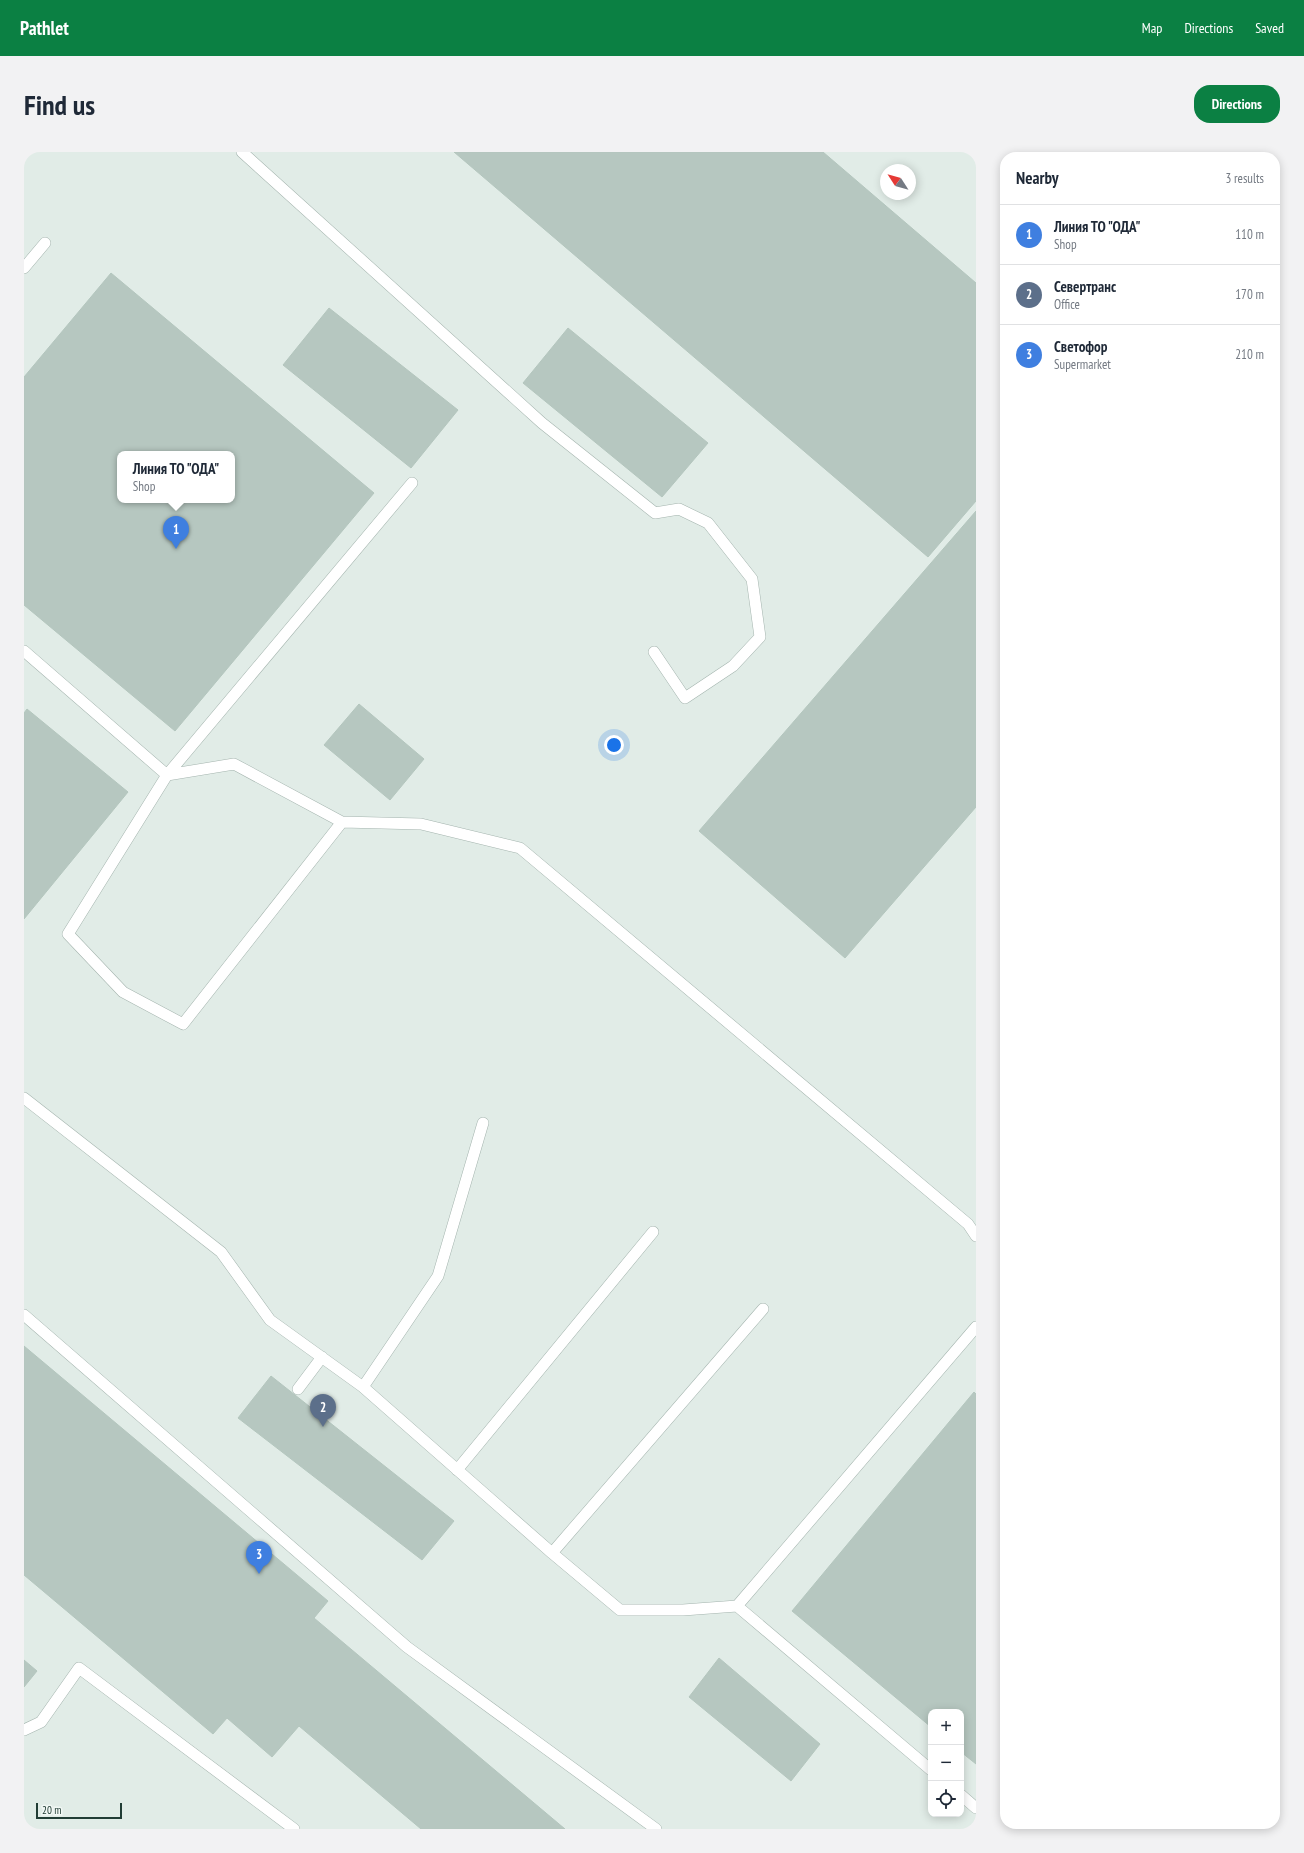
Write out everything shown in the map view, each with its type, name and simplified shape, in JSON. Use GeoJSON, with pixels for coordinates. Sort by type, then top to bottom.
{"type":"FeatureCollection","features":[{"type":"Feature","properties":{"kind":"lane"},"geometry":{"type":"LineString","coordinates":[[242,152],[542,423],[654,513],[679,509],[708,524],[752,579],[760,637],[733,666],[685,698],[654,652]]}},
{"type":"Feature","properties":{"kind":"lane"},"geometry":{"type":"LineString","coordinates":[[24,268],[45,243]]}},
{"type":"Feature","properties":{"kind":"lane"},"geometry":{"type":"LineString","coordinates":[[342,822],[183,1024],[123,992],[68,934],[167,774],[412,483]]}},
{"type":"Feature","properties":{"kind":"lane"},"geometry":{"type":"LineString","coordinates":[[24,651],[167,774],[234,764],[342,822],[421,824],[520,848],[968,1224],[976,1236]]}},
{"type":"Feature","properties":{"kind":"lane"},"geometry":{"type":"LineString","coordinates":[[24,1098],[221,1252],[270,1320],[363,1387],[552,1553],[620,1610],[683,1610],[737,1606],[928,1767]]}},
{"type":"Feature","properties":{"kind":"lane"},"geometry":{"type":"LineString","coordinates":[[363,1387],[438,1276],[483,1123]]}},
{"type":"Feature","properties":{"kind":"lane"},"geometry":{"type":"LineString","coordinates":[[457,1470],[653,1232]]}},
{"type":"Feature","properties":{"kind":"lane"},"geometry":{"type":"LineString","coordinates":[[552,1553],[763,1309]]}},
{"type":"Feature","properties":{"kind":"lane"},"geometry":{"type":"LineString","coordinates":[[24,1315],[407,1647],[656,1829]]}},
{"type":"Feature","properties":{"kind":"lane"},"geometry":{"type":"LineString","coordinates":[[737,1606],[976,1327]]}},
{"type":"Feature","properties":{"kind":"lane"},"geometry":{"type":"LineString","coordinates":[[298,1389],[322,1357]]}},
{"type":"Feature","properties":{"kind":"lane"},"geometry":{"type":"LineString","coordinates":[[24,1730],[41,1722],[79,1668],[294,1829]]}},
{"type":"Feature","properties":{"kind":"lane"},"geometry":{"type":"LineString","coordinates":[[964,1798],[976,1808]]}},
{"type":"Feature","properties":{"kind":"building"},"geometry":{"type":"Polygon","coordinates":[[[454,152],[823,152],[976,283],[976,501],[928,557],[454,152]]]}},
{"type":"Feature","properties":{"kind":"building"},"geometry":{"type":"Polygon","coordinates":[[[111,273],[374,493],[175,731],[24,605],[24,377],[111,273]]]}},
{"type":"Feature","properties":{"kind":"building"},"geometry":{"type":"Polygon","coordinates":[[[329,308],[458,410],[411,468],[283,365],[329,308]]]}},
{"type":"Feature","properties":{"kind":"building"},"geometry":{"type":"Polygon","coordinates":[[[568,328],[708,443],[662,497],[523,383],[568,328]]]}},
{"type":"Feature","properties":{"kind":"building"},"geometry":{"type":"Polygon","coordinates":[[[976,511],[976,807],[845,958],[699,831],[976,511]]]}},
{"type":"Feature","properties":{"kind":"building"},"geometry":{"type":"Polygon","coordinates":[[[359,704],[424,759],[390,800],[324,745],[359,704]]]}},
{"type":"Feature","properties":{"kind":"building"},"geometry":{"type":"Polygon","coordinates":[[[27,709],[128,792],[24,919],[24,713],[27,709]]]}},
{"type":"Feature","properties":{"kind":"building"},"geometry":{"type":"Polygon","coordinates":[[[24,1346],[328,1601],[314,1618],[565,1829],[421,1829],[299,1726],[272,1757],[227,1718],[213,1734],[24,1575],[24,1346]]]}},
{"type":"Feature","properties":{"kind":"building"},"geometry":{"type":"Polygon","coordinates":[[[271,1376],[454,1521],[422,1560],[238,1418],[271,1376]]]}},
{"type":"Feature","properties":{"kind":"building"},"geometry":{"type":"Polygon","coordinates":[[[974,1392],[976,1394],[976,1764],[964,1754],[964,1709],[928,1709],[928,1724],[792,1611],[974,1392]]]}},
{"type":"Feature","properties":{"kind":"building"},"geometry":{"type":"Polygon","coordinates":[[[719,1658],[820,1744],[791,1781],[689,1697],[719,1658]]]}},
{"type":"Feature","properties":{"kind":"building"},"geometry":{"type":"Polygon","coordinates":[[[24,1660],[37,1671],[24,1687],[24,1660]]]}},
{"type":"Feature","properties":{"kind":"place","name":"Линия ТО \"ОДА\""},"geometry":{"type":"Point","coordinates":[176,549]}},
{"type":"Feature","properties":{"kind":"place","name":"Севертранс"},"geometry":{"type":"Point","coordinates":[323,1427]}},
{"type":"Feature","properties":{"kind":"place","name":"Светофор"},"geometry":{"type":"Point","coordinates":[259,1574]}}]}
